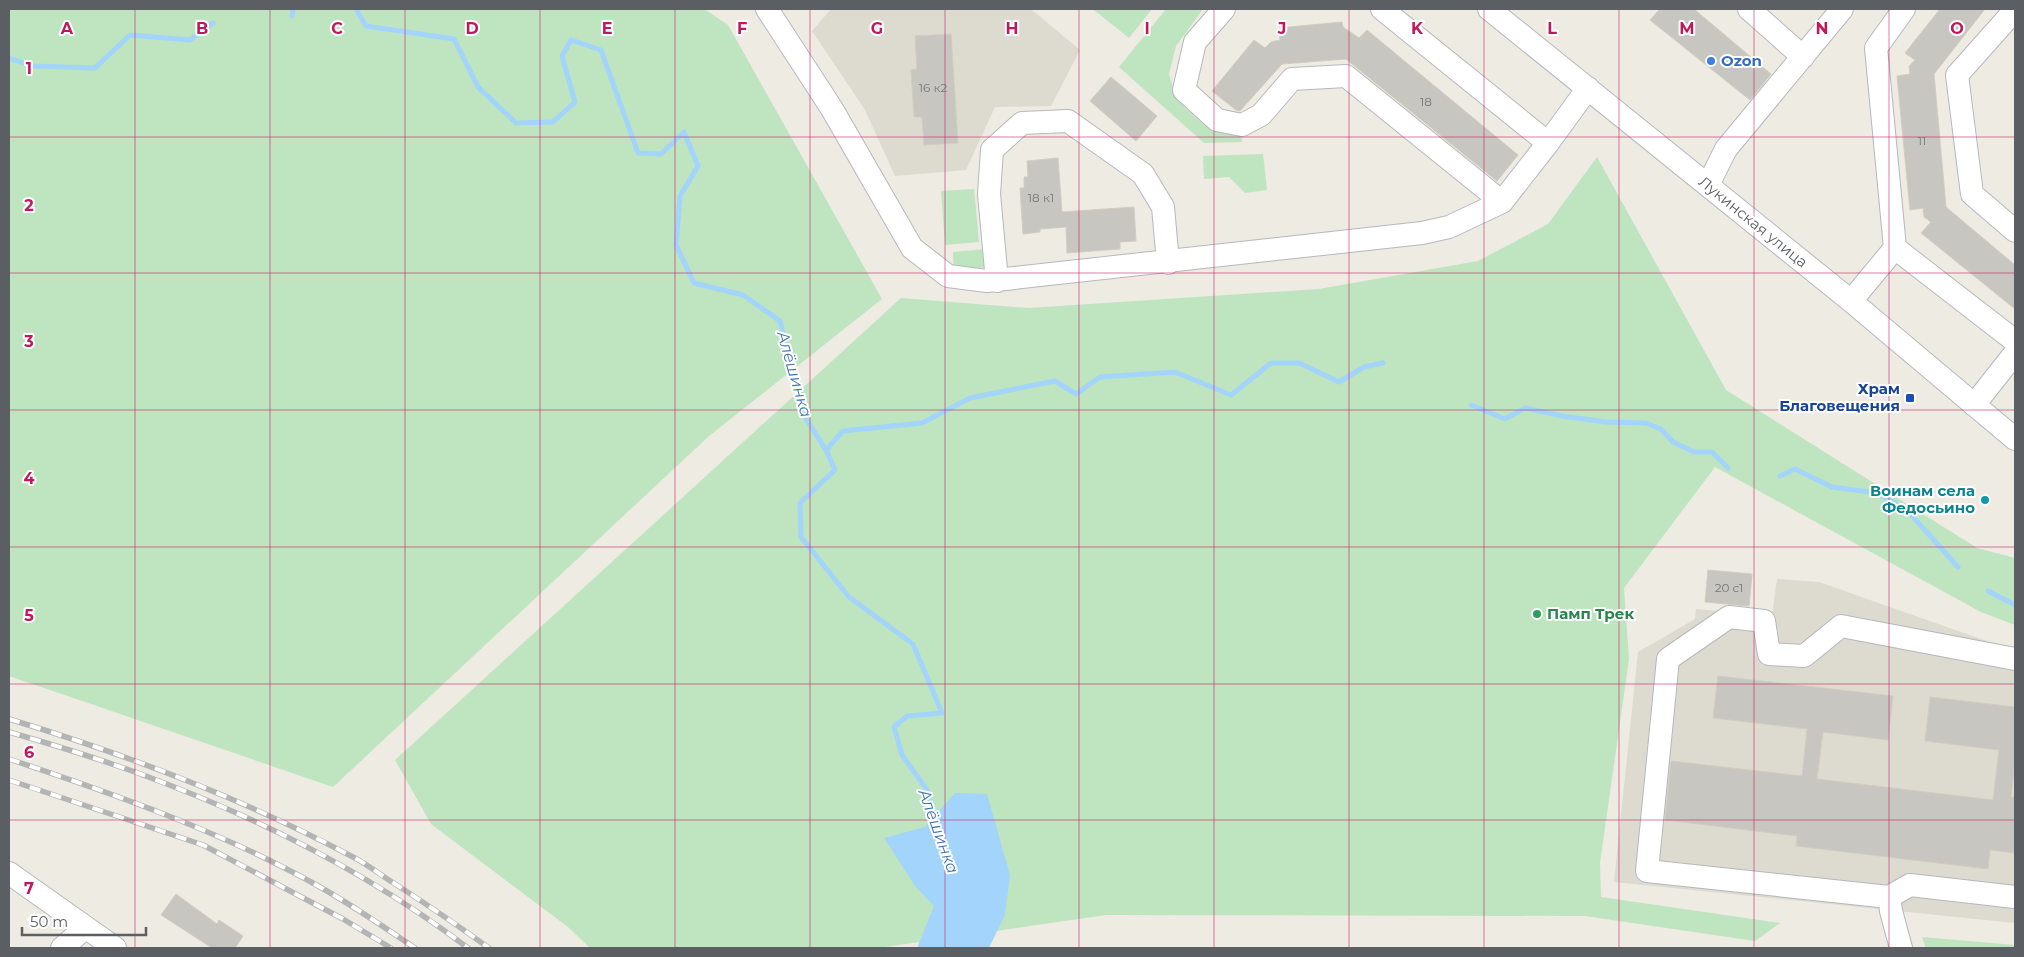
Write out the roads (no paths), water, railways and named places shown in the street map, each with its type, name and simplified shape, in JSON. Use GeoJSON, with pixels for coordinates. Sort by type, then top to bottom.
{"type":"FeatureCollection","features":[{"type":"Feature","properties":{"kind":"street"},"geometry":{"type":"LineString","coordinates":[[767,9],[832,109],[912,248],[948,276],[997,281],[1422,234],[1449,226],[1502,202],[1588,88]]}},
{"type":"Feature","properties":{"kind":"street"},"geometry":{"type":"LineString","coordinates":[[1224,9],[1196,42],[1184,90],[1217,120],[1242,124],[1261,115],[1292,79],[1346,76],[1502,202]]}},
{"type":"Feature","properties":{"kind":"street"},"geometry":{"type":"LineString","coordinates":[[1382,9],[1548,143]]}},
{"type":"Feature","properties":{"kind":"street","name":"Лукинская улица"},"geometry":{"type":"LineString","coordinates":[[1489,9],[1851,301],[1974,405],[2012,428]]}},
{"type":"Feature","properties":{"kind":"street"},"geometry":{"type":"LineString","coordinates":[[1748,9],[1803,57]]}},
{"type":"Feature","properties":{"kind":"street"},"geometry":{"type":"LineString","coordinates":[[1708,186],[1726,150],[1842,9]]}},
{"type":"Feature","properties":{"kind":"street"},"geometry":{"type":"LineString","coordinates":[[1851,301],[1894,248],[1876,48],[1904,9]]}},
{"type":"Feature","properties":{"kind":"street"},"geometry":{"type":"LineString","coordinates":[[2015,10],[1957,75],[1972,194],[2015,230]]}},
{"type":"Feature","properties":{"kind":"street"},"geometry":{"type":"LineString","coordinates":[[997,281],[989,194],[992,150],[1022,124],[1068,120],[1143,174],[1163,207],[1168,263]]}},
{"type":"Feature","properties":{"kind":"street"},"geometry":{"type":"LineString","coordinates":[[1894,248],[2015,342]]}},
{"type":"Feature","properties":{"kind":"street"},"geometry":{"type":"LineString","coordinates":[[1974,405],[2015,353]]}},
{"type":"Feature","properties":{"kind":"street"},"geometry":{"type":"LineString","coordinates":[[2015,659],[1841,626],[1804,656],[1769,654],[1764,621],[1729,617],[1668,659],[1648,871],[1889,896],[1910,885],[2015,897]]}},
{"type":"Feature","properties":{"kind":"street"},"geometry":{"type":"LineString","coordinates":[[9,873],[115,948]]}},
{"type":"Feature","properties":{"kind":"street"},"geometry":{"type":"LineString","coordinates":[[1889,896],[1894,938]]}},
{"type":"Feature","properties":{"kind":"street"},"geometry":{"type":"LineString","coordinates":[[62,948],[85,928]]}},
{"type":"Feature","properties":{"kind":"water"},"geometry":{"type":"Polygon","coordinates":[[[955,793],[987,794],[1010,875],[1005,915],[989,948],[917,948],[934,906],[915,886],[884,838],[925,827],[955,793]]]}},
{"type":"Feature","properties":{"kind":"waterway","name":"Алёшинка"},"geometry":{"type":"LineString","coordinates":[[292,16],[293,9]]}},
{"type":"Feature","properties":{"kind":"waterway","name":"Алёшинка"},"geometry":{"type":"LineString","coordinates":[[356,9],[366,26],[454,39],[478,87],[516,123],[553,122],[575,102],[562,56],[571,40],[601,50],[638,153],[661,154],[684,132],[698,166],[680,196],[676,245],[694,283],[743,295],[780,321],[805,417],[826,450],[835,470],[800,503],[801,537],[849,597],[913,644],[942,713],[907,716],[894,727],[902,755],[927,790],[937,820]]}},
{"type":"Feature","properties":{"kind":"waterway","name":"Алёшинка"},"geometry":{"type":"LineString","coordinates":[[9,58],[32,66],[95,68],[130,35],[190,40],[213,23]]}},
{"type":"Feature","properties":{"kind":"waterway"},"geometry":{"type":"LineString","coordinates":[[826,450],[843,431],[922,423],[970,398],[1055,381],[1076,394],[1100,377],[1175,372],[1231,395],[1271,363],[1299,363],[1339,382],[1364,367],[1383,363]]}},
{"type":"Feature","properties":{"kind":"waterway"},"geometry":{"type":"LineString","coordinates":[[1471,405],[1505,419],[1525,408],[1562,416],[1606,422],[1646,423],[1661,429],[1673,442],[1694,452],[1712,452],[1728,468]]}},
{"type":"Feature","properties":{"kind":"waterway"},"geometry":{"type":"LineString","coordinates":[[1780,476],[1795,469],[1832,487],[1877,493],[1907,510],[1958,567]]}},
{"type":"Feature","properties":{"kind":"waterway"},"geometry":{"type":"LineString","coordinates":[[1988,591],[2015,605]]}},
{"type":"Feature","properties":{"kind":"railway"},"geometry":{"type":"LineString","coordinates":[[9,719],[141,763],[228,797],[312,836],[363,863],[489,948]]}},
{"type":"Feature","properties":{"kind":"railway"},"geometry":{"type":"LineString","coordinates":[[9,732],[135,772],[223,807],[266,827],[350,870],[430,920],[468,948]]}},
{"type":"Feature","properties":{"kind":"railway"},"geometry":{"type":"LineString","coordinates":[[9,759],[128,800],[245,849],[332,894],[415,948]]}},
{"type":"Feature","properties":{"kind":"railway"},"geometry":{"type":"LineString","coordinates":[[9,780],[203,845],[343,919],[391,948]]}},
{"type":"Feature","properties":{"kind":"place","name":"Ozon"},"geometry":{"type":"Point","coordinates":[1711,61]}},
{"type":"Feature","properties":{"kind":"place","name":"Храм Благовещения"},"geometry":{"type":"Point","coordinates":[1910,398]}},
{"type":"Feature","properties":{"kind":"place","name":"Воинам села Федосьино"},"geometry":{"type":"Point","coordinates":[1985,500]}},
{"type":"Feature","properties":{"kind":"place","name":"Памп Трек"},"geometry":{"type":"Point","coordinates":[1537,614]}}]}
